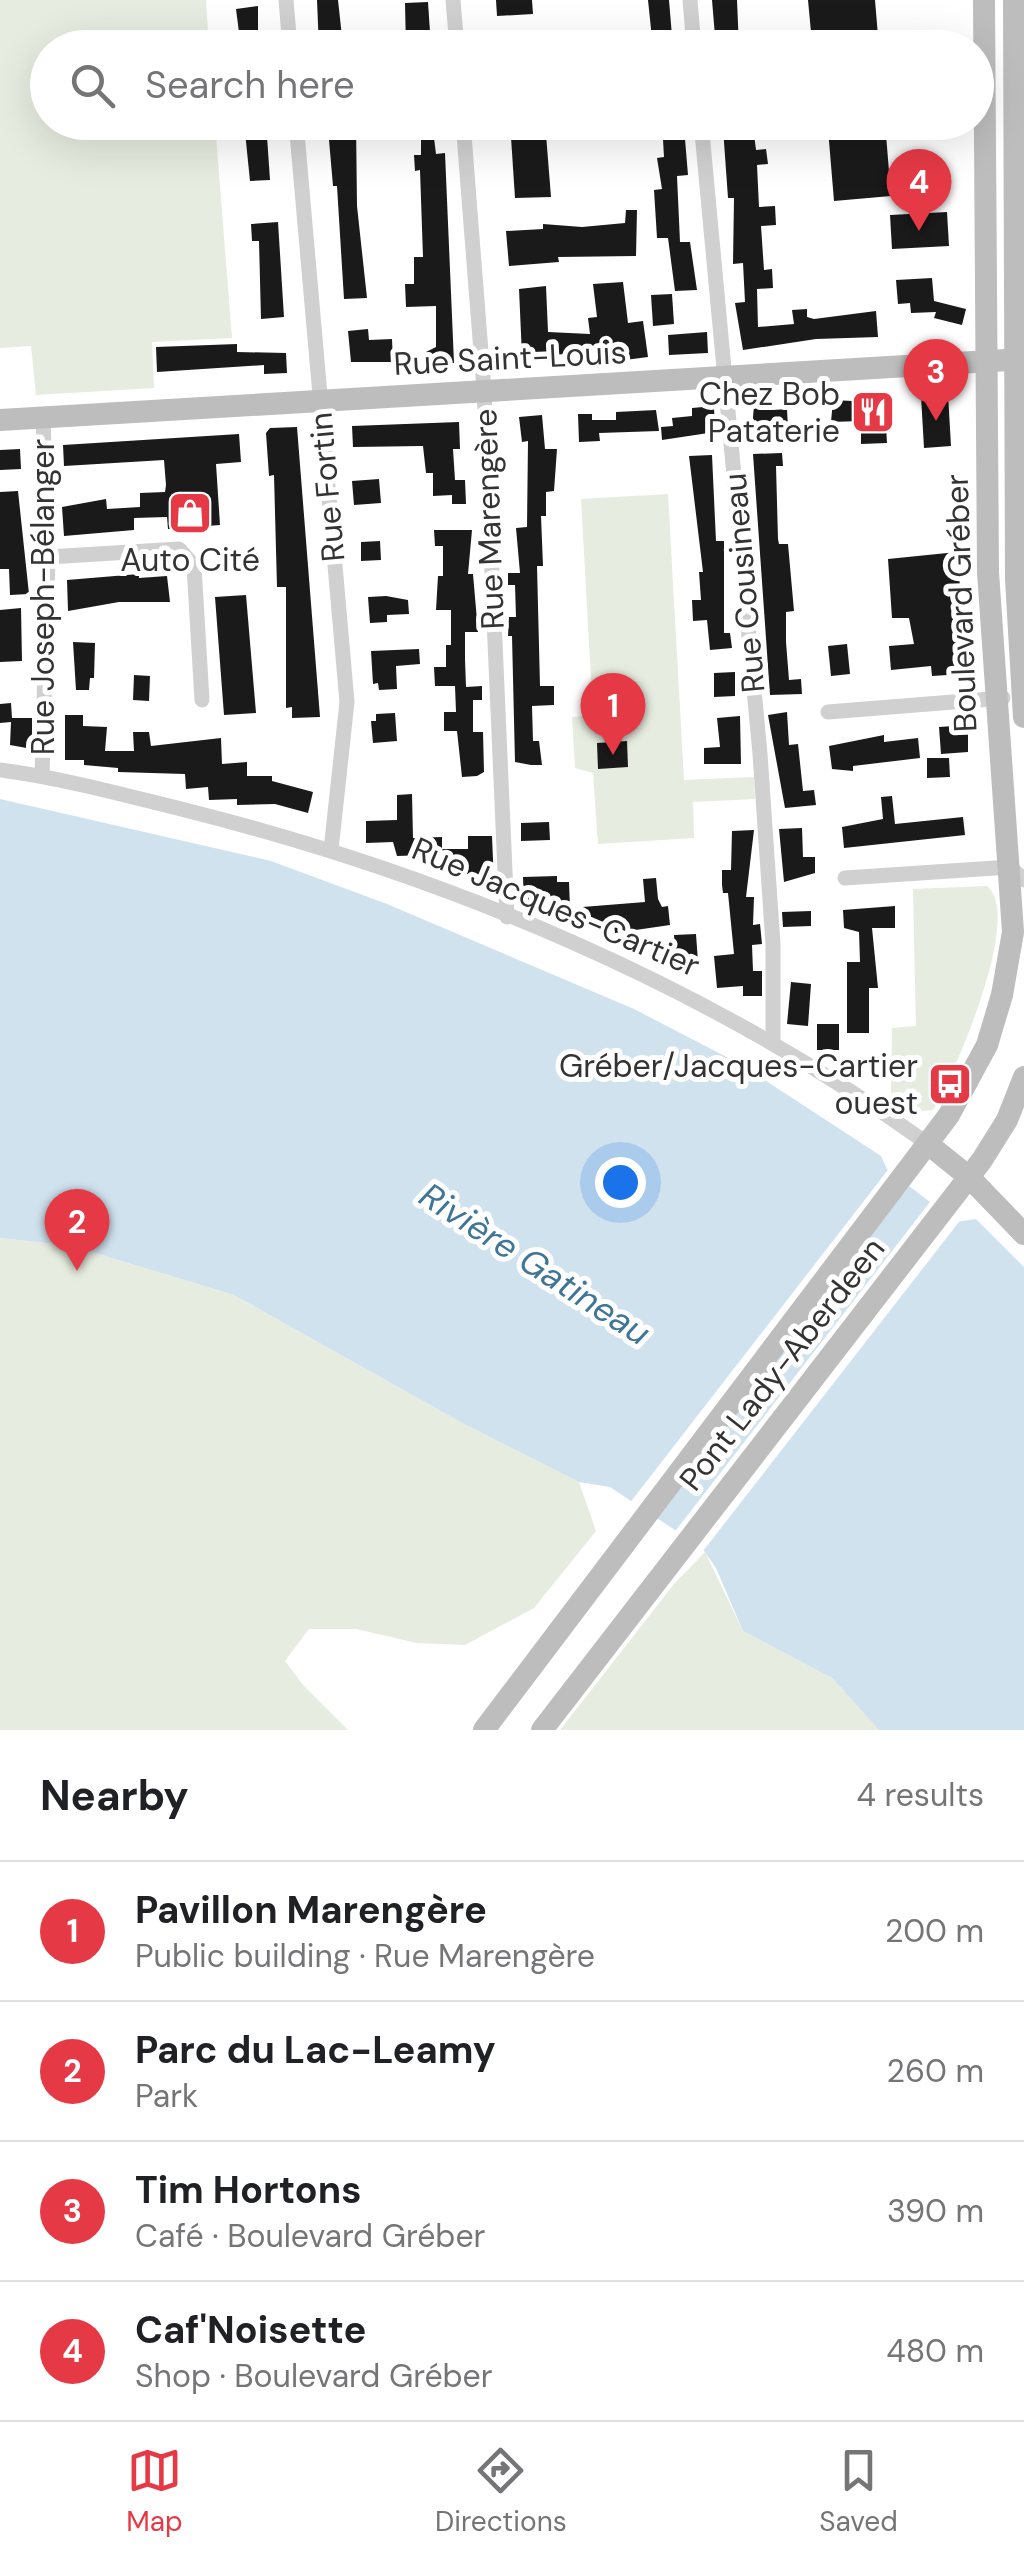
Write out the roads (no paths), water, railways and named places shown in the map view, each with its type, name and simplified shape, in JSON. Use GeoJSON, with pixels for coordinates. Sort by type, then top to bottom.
{"type":"FeatureCollection","features":[{"type":"Feature","properties":{"kind":"main road","name":"Boulevard Gréber"},"geometry":{"type":"LineString","coordinates":[[984,0],[984,30]]}},
{"type":"Feature","properties":{"kind":"main road","name":"Boulevard Gréber"},"geometry":{"type":"LineString","coordinates":[[1014,0],[1020,359],[1016,580],[1023,707]]}},
{"type":"Feature","properties":{"kind":"main road","name":"Boulevard Gréber"},"geometry":{"type":"LineString","coordinates":[[905,1174],[966,1087],[987,1044],[1002,995],[1013,932],[1017,874],[994,698],[988,572],[985,140]]}},
{"type":"Feature","properties":{"kind":"main road","name":"Rue Saint-Louis"},"geometry":{"type":"LineString","coordinates":[[0,420],[1020,359]]}},
{"type":"Feature","properties":{"kind":"main road"},"geometry":{"type":"LineString","coordinates":[[1016,580],[1024,531]]}},
{"type":"Feature","properties":{"kind":"main road"},"geometry":{"type":"LineString","coordinates":[[969,1177],[1008,1120],[1024,1077]]}},
{"type":"Feature","properties":{"kind":"main road","name":"Rue Jacques-Cartier"},"geometry":{"type":"LineString","coordinates":[[928,1144],[969,1177],[1024,1234]]}},
{"type":"Feature","properties":{"kind":"main road","name":"Pont Lady-Aberdeen"},"geometry":{"type":"LineString","coordinates":[[484,1730],[905,1174]]}},
{"type":"Feature","properties":{"kind":"main road","name":"Pont Lady-Aberdeen"},"geometry":{"type":"LineString","coordinates":[[542,1730],[969,1177]]}},
{"type":"Feature","properties":{"kind":"street"},"geometry":{"type":"LineString","coordinates":[[286,0],[288,30]]}},
{"type":"Feature","properties":{"kind":"street"},"geometry":{"type":"LineString","coordinates":[[453,0],[455,30]]}},
{"type":"Feature","properties":{"kind":"street"},"geometry":{"type":"LineString","coordinates":[[690,0],[692,30]]}},
{"type":"Feature","properties":{"kind":"street","name":"Rue Fortin"},"geometry":{"type":"LineString","coordinates":[[298,140],[346,702],[331,850]]}},
{"type":"Feature","properties":{"kind":"street","name":"Rue Marengère"},"geometry":{"type":"LineString","coordinates":[[464,140],[484,390],[507,917]]}},
{"type":"Feature","properties":{"kind":"street","name":"Rue Cousineau"},"geometry":{"type":"LineString","coordinates":[[702,140],[762,773],[773,944],[773,1044]]}},
{"type":"Feature","properties":{"kind":"street","name":"Rue Joseph-Bélanger"},"geometry":{"type":"LineString","coordinates":[[42,418],[48,557],[42,776]]}},
{"type":"Feature","properties":{"kind":"street"},"geometry":{"type":"LineString","coordinates":[[48,557],[179,549],[189,556],[194,566],[202,700]]}},
{"type":"Feature","properties":{"kind":"street"},"geometry":{"type":"LineString","coordinates":[[828,712],[994,698],[1023,707]]}},
{"type":"Feature","properties":{"kind":"street","name":"Rue Jacques-Cartier"},"geometry":{"type":"LineString","coordinates":[[0,770],[42,776],[230,821],[331,850],[507,917],[664,985],[773,1044],[928,1144]]}},
{"type":"Feature","properties":{"kind":"street"},"geometry":{"type":"LineString","coordinates":[[846,878],[1017,874]]}},
{"type":"Feature","properties":{"kind":"water","name":"Rivière Gatineau"},"geometry":{"type":"Polygon","coordinates":[[[0,799],[271,861],[387,904],[634,1009],[740,1064],[881,1156],[887,1169],[956,1222],[976,1219],[1024,1267],[1024,1730],[879,1730],[832,1678],[743,1631],[716,1568],[702,1548],[610,1487],[579,1482],[464,1424],[234,1295],[72,1246],[0,1238],[0,799]]]}},
{"type":"Feature","properties":{"kind":"place","name":"Caf'Noisette"},"geometry":{"type":"Point","coordinates":[919,231]}},
{"type":"Feature","properties":{"kind":"place","name":"Chez Bob Pataterie"},"geometry":{"type":"Point","coordinates":[873,412]}},
{"type":"Feature","properties":{"kind":"place","name":"Tim Hortons"},"geometry":{"type":"Point","coordinates":[936,421]}},
{"type":"Feature","properties":{"kind":"place","name":"Auto Cité"},"geometry":{"type":"Point","coordinates":[190,513]}},
{"type":"Feature","properties":{"kind":"place","name":"Pavillon Marengère"},"geometry":{"type":"Point","coordinates":[613,755]}},
{"type":"Feature","properties":{"kind":"place","name":"Gréber/Jacques-Cartier ouest"},"geometry":{"type":"Point","coordinates":[950,1084]}},
{"type":"Feature","properties":{"kind":"place","name":"Parc du Lac-Leamy"},"geometry":{"type":"Point","coordinates":[77,1271]}}]}
